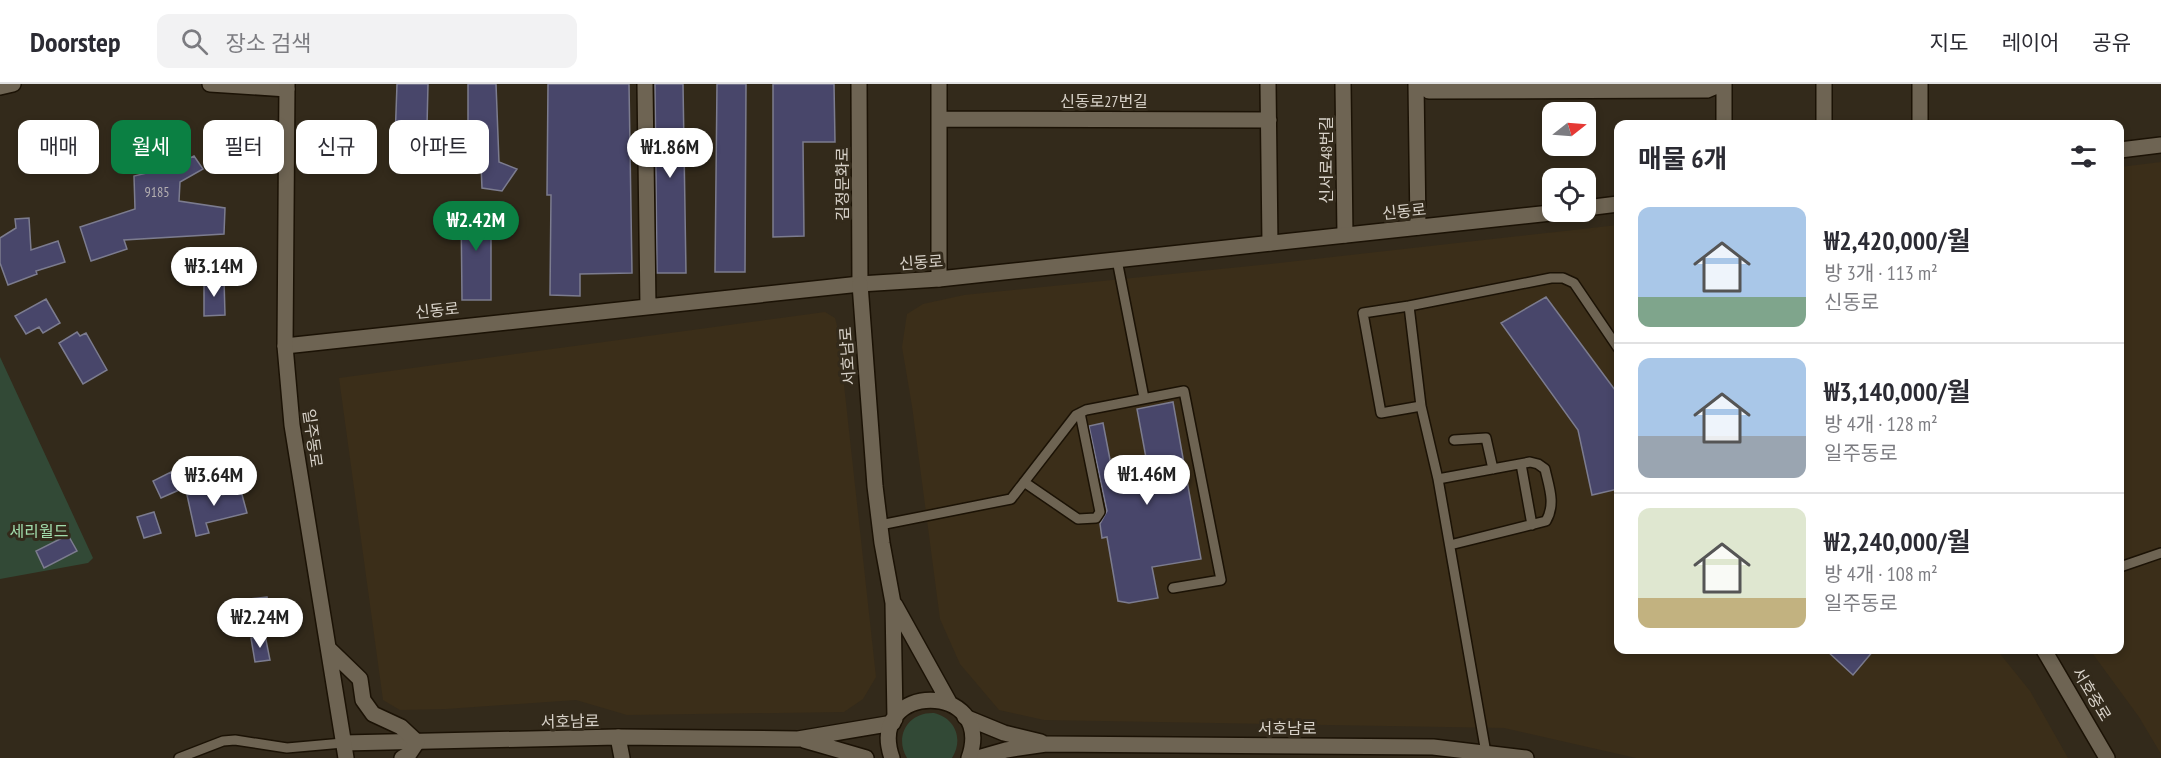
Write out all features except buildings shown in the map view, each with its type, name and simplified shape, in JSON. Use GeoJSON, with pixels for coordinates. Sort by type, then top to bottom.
{"type":"FeatureCollection","features":[{"type":"Feature","properties":{"kind":"street"},"geometry":{"type":"LineString","coordinates":[[0,87],[13,84]]}},
{"type":"Feature","properties":{"kind":"street"},"geometry":{"type":"LineString","coordinates":[[210,84],[287,87]]}},
{"type":"Feature","properties":{"kind":"street"},"geometry":{"type":"LineString","coordinates":[[645,84],[648,307]]}},
{"type":"Feature","properties":{"kind":"street","name":"김정문화로"},"geometry":{"type":"LineString","coordinates":[[860,84],[860,284]]}},
{"type":"Feature","properties":{"kind":"street"},"geometry":{"type":"LineString","coordinates":[[939,84],[939,279]]}},
{"type":"Feature","properties":{"kind":"street"},"geometry":{"type":"LineString","coordinates":[[1269,84],[1270,243]]}},
{"type":"Feature","properties":{"kind":"street","name":"신서로48번길"},"geometry":{"type":"LineString","coordinates":[[1343,84],[1345,235]]}},
{"type":"Feature","properties":{"kind":"street"},"geometry":{"type":"LineString","coordinates":[[1416,84],[1418,227]]}},
{"type":"Feature","properties":{"kind":"street"},"geometry":{"type":"LineString","coordinates":[[1423,84],[1429,91],[1707,90],[1723,84],[1725,120]]}},
{"type":"Feature","properties":{"kind":"street"},"geometry":{"type":"LineString","coordinates":[[1824,84],[1824,120]]}},
{"type":"Feature","properties":{"kind":"street"},"geometry":{"type":"LineString","coordinates":[[1920,84],[1920,120]]}},
{"type":"Feature","properties":{"kind":"street","name":"일주동로"},"geometry":{"type":"LineString","coordinates":[[287,87],[285,346],[292,425],[345,750]]}},
{"type":"Feature","properties":{"kind":"street","name":"신동로27번길"},"geometry":{"type":"LineString","coordinates":[[939,119],[1269,120]]}},
{"type":"Feature","properties":{"kind":"street"},"geometry":{"type":"LineString","coordinates":[[2124,150],[2161,145]]}},
{"type":"Feature","properties":{"kind":"street"},"geometry":{"type":"LineString","coordinates":[[1596,207],[1614,204]]}},
{"type":"Feature","properties":{"kind":"street","name":"신동로"},"geometry":{"type":"LineString","coordinates":[[285,346],[1542,214]]}},
{"type":"Feature","properties":{"kind":"street","name":"서호남로"},"geometry":{"type":"LineString","coordinates":[[860,284],[875,486],[893,603]]}},
{"type":"Feature","properties":{"kind":"street"},"geometry":{"type":"LineString","coordinates":[[893,603],[950,704],[965,717],[1004,733],[1046,744]]}},
{"type":"Feature","properties":{"kind":"street"},"geometry":{"type":"LineString","coordinates":[[892,758],[889,741],[894,721],[893,603]]}},
{"type":"Feature","properties":{"kind":"street"},"geometry":{"type":"LineString","coordinates":[[329,649],[360,679],[363,700],[374,714],[401,727],[417,742],[409,754],[402,758]]}},
{"type":"Feature","properties":{"kind":"street","name":"서호중로"},"geometry":{"type":"LineString","coordinates":[[2046,654],[2108,758]]}},
{"type":"Feature","properties":{"kind":"street"},"geometry":{"type":"LineString","coordinates":[[798,739],[894,721],[908,706],[920,700],[934,699],[950,704]]}},
{"type":"Feature","properties":{"kind":"street"},"geometry":{"type":"LineString","coordinates":[[965,717],[971,729],[972,739],[969,758]]}},
{"type":"Feature","properties":{"kind":"street"},"geometry":{"type":"LineString","coordinates":[[618,738],[622,758]]}},
{"type":"Feature","properties":{"kind":"street","name":"서호남로"},"geometry":{"type":"LineString","coordinates":[[345,750],[417,742],[618,738],[798,739]]}},
{"type":"Feature","properties":{"kind":"street"},"geometry":{"type":"LineString","coordinates":[[798,739],[866,758]]}},
{"type":"Feature","properties":{"kind":"street"},"geometry":{"type":"LineString","coordinates":[[978,758],[1006,750],[1046,744]]}},
{"type":"Feature","properties":{"kind":"street","name":"서호남로"},"geometry":{"type":"LineString","coordinates":[[1046,744],[1433,747],[1526,758]]}},
{"type":"Feature","properties":{"kind":"lane"},"geometry":{"type":"LineString","coordinates":[[1117,260],[1144,398]]}},
{"type":"Feature","properties":{"kind":"lane"},"geometry":{"type":"LineString","coordinates":[[1421,406],[1381,412],[1363,313],[1551,278],[1563,278],[1574,284],[1614,342]]}},
{"type":"Feature","properties":{"kind":"lane"},"geometry":{"type":"LineString","coordinates":[[1408,306],[1421,406],[1438,479],[1486,753]]}},
{"type":"Feature","properties":{"kind":"lane"},"geometry":{"type":"LineString","coordinates":[[880,525],[1011,499],[1080,413],[1184,391],[1221,580],[1173,588]]}},
{"type":"Feature","properties":{"kind":"lane"},"geometry":{"type":"LineString","coordinates":[[1024,482],[1078,519],[1096,518],[1100,512],[1080,413]]}},
{"type":"Feature","properties":{"kind":"lane"},"geometry":{"type":"LineString","coordinates":[[1454,440],[1486,438],[1493,469]]}},
{"type":"Feature","properties":{"kind":"lane"},"geometry":{"type":"LineString","coordinates":[[1438,479],[1521,464],[1538,464],[1545,469],[1552,501],[1552,512],[1546,521],[1450,545]]}},
{"type":"Feature","properties":{"kind":"lane"},"geometry":{"type":"LineString","coordinates":[[1521,464],[1532,525]]}},
{"type":"Feature","properties":{"kind":"lane"},"geometry":{"type":"LineString","coordinates":[[2124,566],[2161,553]]}},
{"type":"Feature","properties":{"kind":"lane"},"geometry":{"type":"LineString","coordinates":[[179,758],[223,741],[235,740],[287,748],[345,750]]}},
{"type":"Feature","properties":{"kind":"shaded area"},"geometry":{"type":"Polygon","coordinates":[[[2161,162],[2161,754],[2139,717],[2093,654],[2124,654],[2124,167],[2161,162]]]}},
{"type":"Feature","properties":{"kind":"shaded area"},"geometry":{"type":"Polygon","coordinates":[[[1614,225],[1614,654],[2000,654],[2030,691],[2068,758],[1636,758],[1504,728],[1044,720],[999,710],[960,664],[940,619],[902,347],[907,314],[923,304],[964,295],[1614,225]]]}},
{"type":"Feature","properties":{"kind":"shaded area"},"geometry":{"type":"Polygon","coordinates":[[[825,312],[835,318],[838,330],[876,677],[863,699],[844,712],[627,715],[576,700],[400,710],[383,700],[339,378],[825,312]]]}},
{"type":"Feature","properties":{"kind":"green space","name":"세리월드"},"geometry":{"type":"Polygon","coordinates":[[[0,357],[93,558],[88,563],[0,579],[0,357]]]}},
{"type":"Feature","properties":{"kind":"green space"},"geometry":{"type":"Polygon","coordinates":[[[934,713],[947,719],[955,730],[957,744],[952,758],[907,758],[902,742],[906,727],[917,717],[934,713]]]}}]}
